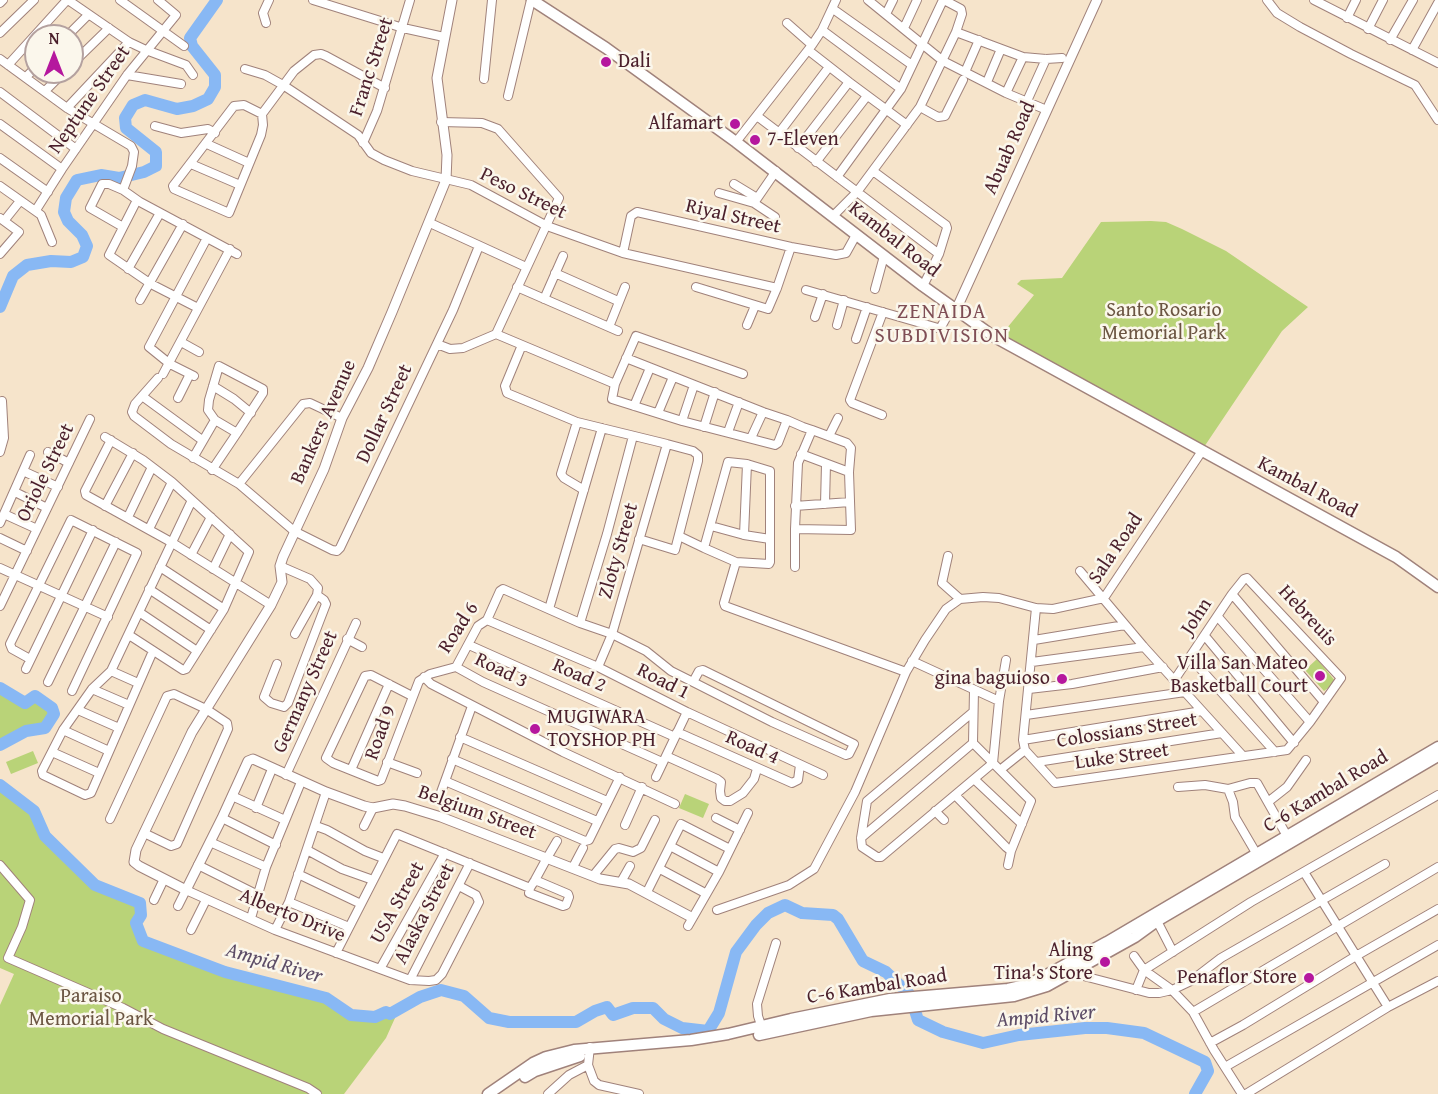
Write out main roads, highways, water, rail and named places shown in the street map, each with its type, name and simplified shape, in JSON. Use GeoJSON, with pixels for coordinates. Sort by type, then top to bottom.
{"type":"FeatureCollection","features":[{"type":"Feature","properties":{"kind":"main road","name":"Kambal Road"},"geometry":{"type":"LineString","coordinates":[[532,0],[606,48],[776,171],[923,286],[993,336],[1396,557],[1438,587]]}},
{"type":"Feature","properties":{"kind":"main road","name":"C-6 Kambal Road"},"geometry":{"type":"LineString","coordinates":[[1258,857],[1287,836],[1438,747]]}},
{"type":"Feature","properties":{"kind":"main road","name":"C-6 Kambal Road"},"geometry":{"type":"LineString","coordinates":[[954,998],[1030,984],[1155,917],[1438,756]]}},
{"type":"Feature","properties":{"kind":"main road","name":"C-6 Kambal Road"},"geometry":{"type":"LineString","coordinates":[[499,1094],[535,1071],[575,1057],[763,1030],[791,1018],[891,1004],[1027,994],[1072,973],[1135,937],[1155,917]]}},
{"type":"Feature","properties":{"kind":"main road","name":"C-6 Kambal Road"},"geometry":{"type":"LineString","coordinates":[[488,1094],[546,1057],[589,1055]]}},
{"type":"Feature","properties":{"kind":"waterway","name":"Ampid River"},"geometry":{"type":"LineString","coordinates":[[0,307],[13,276],[27,265],[51,261],[71,262],[83,257],[87,246],[82,235],[68,221],[64,212],[66,198],[77,180],[101,175],[119,178],[144,172],[156,166],[156,152],[126,128],[125,118],[133,105],[145,100],[177,109],[193,106],[208,99],[215,87],[215,75],[192,46],[190,38],[217,0]]}},
{"type":"Feature","properties":{"kind":"waterway"},"geometry":{"type":"LineString","coordinates":[[0,688],[25,703],[35,696],[52,708],[54,714],[45,728],[26,731],[0,745]]}},
{"type":"Feature","properties":{"kind":"waterway","name":"Ampid River"},"geometry":{"type":"LineString","coordinates":[[0,785],[34,811],[45,836],[95,885],[140,903],[141,915],[136,923],[143,941],[225,972],[326,998],[351,1015],[375,1017],[386,1012],[390,1014],[420,997],[441,990],[464,996],[489,1018],[509,1022],[576,1022],[607,1007],[613,1015],[633,1008],[653,1008],[664,1019],[682,1028],[708,1031],[719,1013],[736,952],[768,913],[785,905],[802,913],[833,915],[838,919],[863,961],[886,972],[910,995],[918,1020],[943,1032],[983,1043],[1019,1035],[1085,1028],[1107,1028],[1144,1033],[1205,1062],[1208,1071],[1195,1094]]}},
{"type":"Feature","properties":{"kind":"place","name":"Dali"},"geometry":{"type":"Point","coordinates":[606,62]}},
{"type":"Feature","properties":{"kind":"place","name":"Alfamart"},"geometry":{"type":"Point","coordinates":[735,124]}},
{"type":"Feature","properties":{"kind":"place","name":"7-Eleven"},"geometry":{"type":"Point","coordinates":[755,140]}},
{"type":"Feature","properties":{"kind":"place","name":"Villa San Mateo Basketball Court"},"geometry":{"type":"Point","coordinates":[1320,676]}},
{"type":"Feature","properties":{"kind":"place","name":"gina baguioso"},"geometry":{"type":"Point","coordinates":[1062,679]}},
{"type":"Feature","properties":{"kind":"place","name":"MUGIWARA TOYSHOP PH"},"geometry":{"type":"Point","coordinates":[535,729]}},
{"type":"Feature","properties":{"kind":"place","name":"Aling Tina's Store"},"geometry":{"type":"Point","coordinates":[1105,962]}},
{"type":"Feature","properties":{"kind":"place","name":"Penaflor Store"},"geometry":{"type":"Point","coordinates":[1309,978]}},
{"type":"Feature","properties":{"kind":"district","name":"ZENAIDA SUBDIVISION"},"geometry":{"type":"Point","coordinates":[942,325]}},
{"type":"Feature","properties":{"kind":"park label","name":"Santo Rosario Memorial Park"},"geometry":{"type":"Point","coordinates":[1164,322]}},
{"type":"Feature","properties":{"kind":"park label","name":"Paraiso Memorial Park"},"geometry":{"type":"Point","coordinates":[91,1008]}}]}
